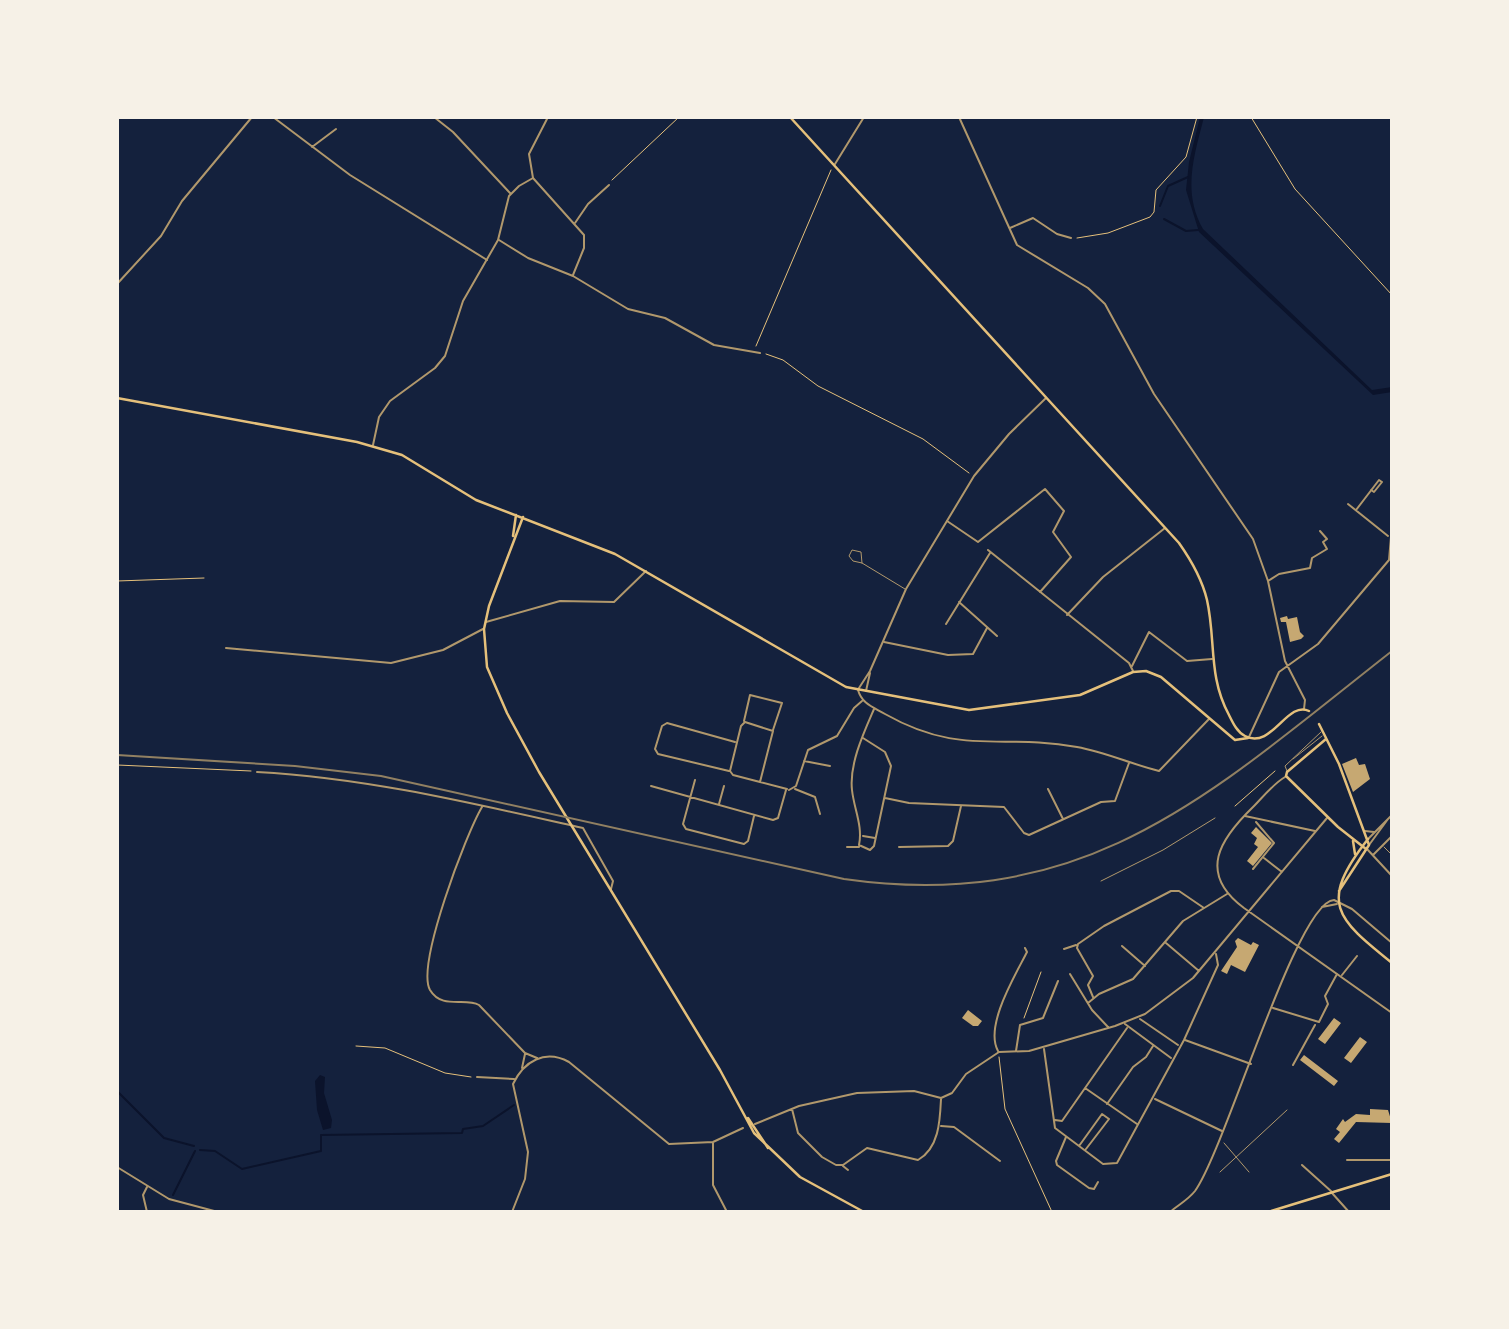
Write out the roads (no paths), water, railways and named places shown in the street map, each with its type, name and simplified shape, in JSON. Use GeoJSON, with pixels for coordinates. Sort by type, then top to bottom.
{"type":"FeatureCollection","features":[{"type":"Feature","properties":{"kind":"main road"},"geometry":{"type":"LineString","coordinates":[[790,117],[1166,527],[1190,559],[1204,589],[1210,615],[1212,659],[1222,701],[1236,727],[1248,737]]}},
{"type":"Feature","properties":{"kind":"main road"},"geometry":{"type":"LineString","coordinates":[[117,398],[372,446],[410,458],[476,500],[584,539],[646,572],[834,683],[858,690],[969,710],[1080,695],[1133,670],[1146,671],[1157,675],[1237,741],[1248,737],[1264,737],[1293,714],[1304,709],[1309,711]]}},
{"type":"Feature","properties":{"kind":"main road"},"geometry":{"type":"LineString","coordinates":[[512,539],[516,515]]}},
{"type":"Feature","properties":{"kind":"main road"},"geometry":{"type":"LineString","coordinates":[[523,517],[512,539],[485,622],[485,657],[494,686],[519,738],[559,806],[769,1150]]}},
{"type":"Feature","properties":{"kind":"main road"},"geometry":{"type":"LineString","coordinates":[[1319,724],[1368,839],[1368,847],[1339,891]]}},
{"type":"Feature","properties":{"kind":"main road"},"geometry":{"type":"LineString","coordinates":[[1324,735],[1286,774],[1328,818],[1351,838],[1368,847]]}},
{"type":"Feature","properties":{"kind":"main road"},"geometry":{"type":"LineString","coordinates":[[1351,838],[1356,848],[1339,891],[1338,903],[1347,924],[1392,963]]}},
{"type":"Feature","properties":{"kind":"main road"},"geometry":{"type":"LineString","coordinates":[[1352,860],[1368,839]]}},
{"type":"Feature","properties":{"kind":"main road"},"geometry":{"type":"LineString","coordinates":[[744,1113],[754,1133],[800,1177],[864,1212]]}},
{"type":"Feature","properties":{"kind":"main road"},"geometry":{"type":"LineString","coordinates":[[1268,1212],[1392,1174]]}},
{"type":"Feature","properties":{"kind":"street"},"geometry":{"type":"LineString","coordinates":[[117,284],[161,236],[181,201],[252,117]]}},
{"type":"Feature","properties":{"kind":"street"},"geometry":{"type":"LineString","coordinates":[[274,117],[312,147],[423,224],[487,260]]}},
{"type":"Feature","properties":{"kind":"street"},"geometry":{"type":"LineString","coordinates":[[434,117],[453,132],[510,193]]}},
{"type":"Feature","properties":{"kind":"street"},"geometry":{"type":"LineString","coordinates":[[548,117],[528,154],[533,178],[585,239],[573,276]]}},
{"type":"Feature","properties":{"kind":"street"},"geometry":{"type":"LineString","coordinates":[[834,165],[864,117]]}},
{"type":"Feature","properties":{"kind":"street"},"geometry":{"type":"LineString","coordinates":[[959,117],[1009,229],[1022,250],[1087,288],[1105,304],[1154,394],[1253,539],[1268,581],[1287,665],[1305,700],[1304,709]]}},
{"type":"Feature","properties":{"kind":"street"},"geometry":{"type":"LineString","coordinates":[[312,147],[336,129]]}},
{"type":"Feature","properties":{"kind":"street"},"geometry":{"type":"LineString","coordinates":[[372,446],[379,417],[390,401],[435,368],[445,356],[463,300],[498,240],[510,193],[533,178]]}},
{"type":"Feature","properties":{"kind":"street"},"geometry":{"type":"LineString","coordinates":[[574,223],[588,204],[609,185]]}},
{"type":"Feature","properties":{"kind":"street"},"geometry":{"type":"LineString","coordinates":[[1009,229],[1033,218],[1071,238]]}},
{"type":"Feature","properties":{"kind":"street"},"geometry":{"type":"LineString","coordinates":[[498,240],[528,258],[573,276],[628,309],[665,318],[714,345],[760,354]]}},
{"type":"Feature","properties":{"kind":"street"},"geometry":{"type":"LineString","coordinates":[[1046,397],[1009,434],[974,477],[906,589],[870,671],[858,690],[863,701],[920,732],[944,739],[1075,746],[1162,770],[1210,718]]}},
{"type":"Feature","properties":{"kind":"street"},"geometry":{"type":"LineString","coordinates":[[978,542],[1045,489],[1064,511],[1053,531],[1071,557],[1040,593]]}},
{"type":"Feature","properties":{"kind":"street"},"geometry":{"type":"LineString","coordinates":[[1356,510],[1371,490]]}},
{"type":"Feature","properties":{"kind":"street"},"geometry":{"type":"LineString","coordinates":[[1348,505],[1389,537]]}},
{"type":"Feature","properties":{"kind":"street"},"geometry":{"type":"LineString","coordinates":[[947,521],[982,545]]}},
{"type":"Feature","properties":{"kind":"street"},"geometry":{"type":"LineString","coordinates":[[1248,737],[1279,672],[1318,644],[1390,561],[1389,537],[1392,525]]}},
{"type":"Feature","properties":{"kind":"street"},"geometry":{"type":"LineString","coordinates":[[1067,615],[1111,570],[1166,527]]}},
{"type":"Feature","properties":{"kind":"street"},"geometry":{"type":"LineString","coordinates":[[1268,581],[1279,574],[1310,568],[1312,558],[1327,549],[1323,542],[1327,538],[1320,530]]}},
{"type":"Feature","properties":{"kind":"street"},"geometry":{"type":"LineString","coordinates":[[862,563],[862,552],[852,550],[851,560],[862,563],[906,589]]}},
{"type":"Feature","properties":{"kind":"street"},"geometry":{"type":"LineString","coordinates":[[946,624],[990,551],[1133,670],[1149,632],[1187,660],[1212,659]]}},
{"type":"Feature","properties":{"kind":"street"},"geometry":{"type":"LineString","coordinates":[[485,622],[560,601],[618,600],[646,572]]}},
{"type":"Feature","properties":{"kind":"street"},"geometry":{"type":"LineString","coordinates":[[959,602],[997,636]]}},
{"type":"Feature","properties":{"kind":"street"},"geometry":{"type":"LineString","coordinates":[[883,642],[948,655],[973,654],[987,628]]}},
{"type":"Feature","properties":{"kind":"street"},"geometry":{"type":"LineString","coordinates":[[226,648],[391,663],[443,650],[484,629]]}},
{"type":"Feature","properties":{"kind":"street"},"geometry":{"type":"LineString","coordinates":[[795,788],[810,747],[837,736],[854,708],[863,701],[870,671]]}},
{"type":"Feature","properties":{"kind":"street"},"geometry":{"type":"LineString","coordinates":[[730,771],[750,695],[782,703],[760,782]]}},
{"type":"Feature","properties":{"kind":"street"},"geometry":{"type":"LineString","coordinates":[[860,846],[861,836],[851,782],[863,738],[875,709]]}},
{"type":"Feature","properties":{"kind":"street"},"geometry":{"type":"LineString","coordinates":[[745,722],[773,731]]}},
{"type":"Feature","properties":{"kind":"street"},"geometry":{"type":"LineString","coordinates":[[737,742],[667,723],[662,726],[655,748],[658,754],[730,771],[733,775],[787,789],[795,788],[815,797],[820,814]]}},
{"type":"Feature","properties":{"kind":"street"},"geometry":{"type":"LineString","coordinates":[[1324,735],[1285,766],[1286,774],[1245,815],[1218,851],[1222,880],[1228,894],[1249,912],[1298,944],[1392,1013]]}},
{"type":"Feature","properties":{"kind":"street"},"geometry":{"type":"LineString","coordinates":[[847,847],[872,849],[885,798],[890,761],[885,752],[863,738]]}},
{"type":"Feature","properties":{"kind":"street"},"geometry":{"type":"LineString","coordinates":[[803,761],[830,766]]}},
{"type":"Feature","properties":{"kind":"street"},"geometry":{"type":"LineString","coordinates":[[885,798],[909,803],[1004,807],[1027,835],[1101,802],[1115,801],[1130,762]]}},
{"type":"Feature","properties":{"kind":"street"},"geometry":{"type":"LineString","coordinates":[[257,772],[346,779],[583,828],[613,881],[610,889]]}},
{"type":"Feature","properties":{"kind":"street"},"geometry":{"type":"LineString","coordinates":[[695,780],[683,824],[685,828],[743,845],[747,842],[755,815]]}},
{"type":"Feature","properties":{"kind":"street"},"geometry":{"type":"LineString","coordinates":[[651,786],[776,820],[787,789]]}},
{"type":"Feature","properties":{"kind":"street"},"geometry":{"type":"LineString","coordinates":[[719,805],[724,786]]}},
{"type":"Feature","properties":{"kind":"street"},"geometry":{"type":"LineString","coordinates":[[1048,789],[1063,820]]}},
{"type":"Feature","properties":{"kind":"street"},"geometry":{"type":"LineString","coordinates":[[899,847],[951,844],[961,805]]}},
{"type":"Feature","properties":{"kind":"street"},"geometry":{"type":"LineString","coordinates":[[482,806],[451,874],[439,925],[430,946],[428,985],[434,994],[455,1004],[471,1002],[479,1005],[524,1053],[538,1058],[555,1056],[569,1062],[669,1144],[713,1142],[743,1128]]}},
{"type":"Feature","properties":{"kind":"street"},"geometry":{"type":"LineString","coordinates":[[1245,815],[1255,820],[1316,832]]}},
{"type":"Feature","properties":{"kind":"street"},"geometry":{"type":"LineString","coordinates":[[1368,839],[1392,815]]}},
{"type":"Feature","properties":{"kind":"street"},"geometry":{"type":"LineString","coordinates":[[1101,881],[1163,850],[1214,818]]}},
{"type":"Feature","properties":{"kind":"street"},"geometry":{"type":"LineString","coordinates":[[755,1124],[791,1108],[857,1093],[914,1091],[941,1098],[951,1093],[966,1074],[999,1052],[1044,1047],[1138,1018],[1168,999],[1199,971],[1328,818]]}},
{"type":"Feature","properties":{"kind":"street"},"geometry":{"type":"LineString","coordinates":[[1389,818],[1368,847],[1392,876]]}},
{"type":"Feature","properties":{"kind":"street"},"geometry":{"type":"LineString","coordinates":[[1253,869],[1274,842],[1255,820]]}},
{"type":"Feature","properties":{"kind":"street"},"geometry":{"type":"LineString","coordinates":[[1365,831],[1375,831]]}},
{"type":"Feature","properties":{"kind":"street"},"geometry":{"type":"LineString","coordinates":[[861,836],[876,839]]}},
{"type":"Feature","properties":{"kind":"street"},"geometry":{"type":"LineString","coordinates":[[1373,855],[1392,836]]}},
{"type":"Feature","properties":{"kind":"street"},"geometry":{"type":"LineString","coordinates":[[914,842],[914,847]]}},
{"type":"Feature","properties":{"kind":"street"},"geometry":{"type":"LineString","coordinates":[[1382,845],[1392,855]]}},
{"type":"Feature","properties":{"kind":"street"},"geometry":{"type":"LineString","coordinates":[[1263,857],[1282,872]]}},
{"type":"Feature","properties":{"kind":"street"},"geometry":{"type":"LineString","coordinates":[[1388,870],[1392,866]]}},
{"type":"Feature","properties":{"kind":"street"},"geometry":{"type":"LineString","coordinates":[[1064,949],[1077,946],[1104,926],[1171,891],[1180,891],[1204,908]]}},
{"type":"Feature","properties":{"kind":"street"},"geometry":{"type":"LineString","coordinates":[[1088,1003],[1093,997],[1130,981],[1185,918],[1228,894]]}},
{"type":"Feature","properties":{"kind":"street"},"geometry":{"type":"LineString","coordinates":[[1170,1212],[1194,1192],[1223,1132],[1298,944],[1320,908],[1331,900],[1352,909],[1392,943]]}},
{"type":"Feature","properties":{"kind":"street"},"geometry":{"type":"LineString","coordinates":[[1165,942],[1199,971]]}},
{"type":"Feature","properties":{"kind":"street"},"geometry":{"type":"LineString","coordinates":[[1077,946],[1093,976],[1088,985],[1093,997]]}},
{"type":"Feature","properties":{"kind":"street"},"geometry":{"type":"LineString","coordinates":[[1122,946],[1145,966]]}},
{"type":"Feature","properties":{"kind":"street"},"geometry":{"type":"LineString","coordinates":[[999,1052],[995,1037],[998,1017],[1027,952],[1025,948]]}},
{"type":"Feature","properties":{"kind":"street"},"geometry":{"type":"LineString","coordinates":[[1044,1047],[1057,1129],[1103,1164],[1115,1164],[1122,1158],[1184,1040],[1218,965],[1216,953]]}},
{"type":"Feature","properties":{"kind":"street"},"geometry":{"type":"LineString","coordinates":[[1341,976],[1357,956]]}},
{"type":"Feature","properties":{"kind":"street"},"geometry":{"type":"LineString","coordinates":[[1293,1065],[1328,1004],[1325,996],[1337,973]]}},
{"type":"Feature","properties":{"kind":"street"},"geometry":{"type":"LineString","coordinates":[[1070,974],[1088,1003],[1109,1028]]}},
{"type":"Feature","properties":{"kind":"street"},"geometry":{"type":"LineString","coordinates":[[1016,1052],[1023,1024],[1043,1018],[1058,981]]}},
{"type":"Feature","properties":{"kind":"street"},"geometry":{"type":"LineString","coordinates":[[1272,1008],[1316,1024]]}},
{"type":"Feature","properties":{"kind":"street"},"geometry":{"type":"LineString","coordinates":[[1138,1018],[1179,1046]]}},
{"type":"Feature","properties":{"kind":"street"},"geometry":{"type":"LineString","coordinates":[[1125,1023],[1127,1028],[1173,1059]]}},
{"type":"Feature","properties":{"kind":"street"},"geometry":{"type":"LineString","coordinates":[[1054,1120],[1062,1121],[1127,1028]]}},
{"type":"Feature","properties":{"kind":"street"},"geometry":{"type":"LineString","coordinates":[[1184,1040],[1251,1065]]}},
{"type":"Feature","properties":{"kind":"street"},"geometry":{"type":"LineString","coordinates":[[1107,1104],[1133,1067],[1146,1057],[1153,1046]]}},
{"type":"Feature","properties":{"kind":"street"},"geometry":{"type":"LineString","coordinates":[[522,1069],[524,1053]]}},
{"type":"Feature","properties":{"kind":"street"},"geometry":{"type":"LineString","coordinates":[[512,1212],[528,1166],[526,1138],[512,1089],[522,1069],[538,1058]]}},
{"type":"Feature","properties":{"kind":"street"},"geometry":{"type":"LineString","coordinates":[[477,1077],[515,1079]]}},
{"type":"Feature","properties":{"kind":"street"},"geometry":{"type":"LineString","coordinates":[[1085,1088],[1138,1124]]}},
{"type":"Feature","properties":{"kind":"street"},"geometry":{"type":"LineString","coordinates":[[843,1165],[867,1148],[922,1159],[940,1126],[941,1098]]}},
{"type":"Feature","properties":{"kind":"street"},"geometry":{"type":"LineString","coordinates":[[1154,1098],[1223,1132]]}},
{"type":"Feature","properties":{"kind":"street"},"geometry":{"type":"LineString","coordinates":[[791,1108],[798,1133],[822,1157],[843,1165],[848,1170]]}},
{"type":"Feature","properties":{"kind":"street"},"geometry":{"type":"LineString","coordinates":[[1220,1172],[1287,1110]]}},
{"type":"Feature","properties":{"kind":"street"},"geometry":{"type":"LineString","coordinates":[[1079,1146],[1101,1114],[1109,1119],[1086,1150]]}},
{"type":"Feature","properties":{"kind":"street"},"geometry":{"type":"LineString","coordinates":[[940,1126],[954,1127],[1000,1161]]}},
{"type":"Feature","properties":{"kind":"street"},"geometry":{"type":"LineString","coordinates":[[1066,1136],[1056,1161],[1057,1165],[1089,1188],[1094,1189],[1098,1182]]}},
{"type":"Feature","properties":{"kind":"street"},"geometry":{"type":"LineString","coordinates":[[713,1142],[713,1185],[727,1212]]}},
{"type":"Feature","properties":{"kind":"street"},"geometry":{"type":"LineString","coordinates":[[1224,1143],[1249,1172]]}},
{"type":"Feature","properties":{"kind":"street"},"geometry":{"type":"LineString","coordinates":[[1348,1160],[1392,1160]]}},
{"type":"Feature","properties":{"kind":"street"},"geometry":{"type":"LineString","coordinates":[[1302,1165],[1332,1192],[1349,1212]]}},
{"type":"Feature","properties":{"kind":"street"},"geometry":{"type":"LineString","coordinates":[[117,1167],[169,1199],[218,1212]]}},
{"type":"Feature","properties":{"kind":"street"},"geometry":{"type":"LineString","coordinates":[[147,1212],[143,1195],[148,1186]]}},
{"type":"Feature","properties":{"kind":"water"},"geometry":{"type":"Polygon","coordinates":[[[1200,117],[1204,117],[1191,188],[1203,229],[1372,390],[1392,387],[1392,392],[1373,395],[1199,232],[1186,190],[1189,162],[1200,117]]]}},
{"type":"Feature","properties":{"kind":"water"},"geometry":{"type":"Polygon","coordinates":[[[320,1075],[325,1077],[324,1093],[332,1120],[331,1128],[323,1130],[317,1110],[315,1081],[320,1075]]]}},
{"type":"Feature","properties":{"kind":"waterway"},"geometry":{"type":"LineString","coordinates":[[1160,206],[1168,186],[1188,177]]}},
{"type":"Feature","properties":{"kind":"waterway"},"geometry":{"type":"LineString","coordinates":[[1164,219],[1186,231],[1198,230]]}},
{"type":"Feature","properties":{"kind":"waterway"},"geometry":{"type":"LineString","coordinates":[[117,1091],[164,1138],[194,1146]]}},
{"type":"Feature","properties":{"kind":"waterway"},"geometry":{"type":"LineString","coordinates":[[200,1150],[215,1151],[242,1169],[321,1151],[321,1135],[462,1133],[463,1129],[483,1126],[514,1105]]}},
{"type":"Feature","properties":{"kind":"waterway"},"geometry":{"type":"LineString","coordinates":[[173,1195],[195,1151]]}},
{"type":"Feature","properties":{"kind":"railway"},"geometry":{"type":"LineString","coordinates":[[117,755],[295,766],[381,776],[844,879],[931,885],[1008,878],[1078,859],[1143,831],[1205,794],[1265,751],[1392,651]]}}]}
